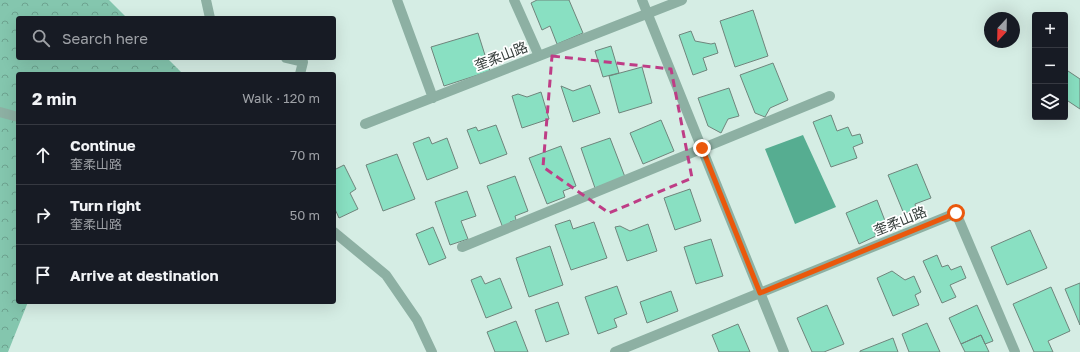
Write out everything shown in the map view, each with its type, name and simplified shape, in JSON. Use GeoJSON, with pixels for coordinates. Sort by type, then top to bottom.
{"type":"FeatureCollection","features":[{"type":"Feature","properties":{"kind":"street"},"geometry":{"type":"LineString","coordinates":[[206,0],[210,16]]}},
{"type":"Feature","properties":{"kind":"street"},"geometry":{"type":"LineString","coordinates":[[397,0],[433,98]]}},
{"type":"Feature","properties":{"kind":"street"},"geometry":{"type":"LineString","coordinates":[[514,0],[539,56]]}},
{"type":"Feature","properties":{"kind":"street"},"geometry":{"type":"LineString","coordinates":[[642,0],[784,352]]}},
{"type":"Feature","properties":{"kind":"street","name":"奎柔山路"},"geometry":{"type":"LineString","coordinates":[[365,124],[682,0]]}},
{"type":"Feature","properties":{"kind":"street"},"geometry":{"type":"LineString","coordinates":[[294,60],[303,62],[300,72]]}},
{"type":"Feature","properties":{"kind":"street"},"geometry":{"type":"LineString","coordinates":[[462,247],[830,96]]}},
{"type":"Feature","properties":{"kind":"street"},"geometry":{"type":"LineString","coordinates":[[0,112],[16,116]]}},
{"type":"Feature","properties":{"kind":"street","name":"奎柔山路"},"geometry":{"type":"LineString","coordinates":[[615,352],[956,213],[1015,352]]}},
{"type":"Feature","properties":{"kind":"street"},"geometry":{"type":"LineString","coordinates":[[336,234],[386,275],[417,320],[432,352]]}},
{"type":"Feature","properties":{"kind":"highlighted area"},"geometry":{"type":"Polygon","coordinates":[[[552,56],[671,69],[692,178],[609,213],[543,167],[552,56]]]}},
{"type":"Feature","properties":{"kind":"green space"},"geometry":{"type":"Polygon","coordinates":[[[0,0],[109,0],[125,16],[16,16],[16,60],[169,60],[181,72],[16,72],[16,304],[27,304],[8,352],[0,352],[0,0]]]}},
{"type":"Feature","properties":{"kind":"shaded area"},"geometry":{"type":"Polygon","coordinates":[[[803,135],[836,207],[795,224],[765,149],[803,135]]]}},
{"type":"Feature","properties":{"kind":"building"},"geometry":{"type":"Polygon","coordinates":[[[537,0],[569,0],[583,33],[557,44],[550,26],[542,30],[531,3],[537,0]]]}},
{"type":"Feature","properties":{"kind":"building"},"geometry":{"type":"Polygon","coordinates":[[[753,10],[768,56],[735,67],[720,21],[753,10]]]}},
{"type":"Feature","properties":{"kind":"building"},"geometry":{"type":"Polygon","coordinates":[[[691,31],[695,41],[711,44],[715,43],[718,53],[703,58],[707,70],[693,75],[679,35],[691,31]]]}},
{"type":"Feature","properties":{"kind":"building"},"geometry":{"type":"Polygon","coordinates":[[[478,33],[490,71],[444,86],[431,47],[478,33]]]}},
{"type":"Feature","properties":{"kind":"building"},"geometry":{"type":"Polygon","coordinates":[[[611,46],[619,73],[603,77],[595,51],[611,46]]]}},
{"type":"Feature","properties":{"kind":"building"},"geometry":{"type":"Polygon","coordinates":[[[773,63],[788,100],[770,108],[765,117],[755,113],[740,75],[773,63]]]}},
{"type":"Feature","properties":{"kind":"building"},"geometry":{"type":"Polygon","coordinates":[[[642,67],[652,103],[619,113],[609,76],[642,67]]]}},
{"type":"Feature","properties":{"kind":"building"},"geometry":{"type":"Polygon","coordinates":[[[1068,71],[1080,79],[1080,109],[1068,101],[1068,71]]]}},
{"type":"Feature","properties":{"kind":"building"},"geometry":{"type":"Polygon","coordinates":[[[590,85],[600,113],[573,122],[561,86],[573,91],[590,85]]]}},
{"type":"Feature","properties":{"kind":"building"},"geometry":{"type":"Polygon","coordinates":[[[729,88],[739,116],[728,119],[721,133],[708,126],[698,98],[729,88]]]}},
{"type":"Feature","properties":{"kind":"building"},"geometry":{"type":"Polygon","coordinates":[[[541,92],[549,119],[522,128],[512,96],[518,94],[527,97],[541,92]]]}},
{"type":"Feature","properties":{"kind":"building"},"geometry":{"type":"Polygon","coordinates":[[[831,115],[837,131],[848,127],[852,136],[860,134],[863,143],[853,147],[857,158],[831,167],[813,122],[831,115]]]}},
{"type":"Feature","properties":{"kind":"building"},"geometry":{"type":"Polygon","coordinates":[[[661,120],[674,151],[643,164],[630,133],[661,120]]]}},
{"type":"Feature","properties":{"kind":"building"},"geometry":{"type":"Polygon","coordinates":[[[496,125],[507,154],[480,164],[467,130],[476,127],[478,131],[496,125]]]}},
{"type":"Feature","properties":{"kind":"building"},"geometry":{"type":"Polygon","coordinates":[[[429,137],[432,144],[447,138],[458,168],[427,180],[413,143],[429,137]]]}},
{"type":"Feature","properties":{"kind":"building"},"geometry":{"type":"Polygon","coordinates":[[[610,138],[625,177],[595,188],[581,148],[610,138]]]}},
{"type":"Feature","properties":{"kind":"building"},"geometry":{"type":"Polygon","coordinates":[[[561,146],[576,186],[563,191],[565,197],[547,204],[529,158],[561,146]]]}},
{"type":"Feature","properties":{"kind":"building"},"geometry":{"type":"Polygon","coordinates":[[[397,154],[415,199],[383,211],[366,165],[397,154]]]}},
{"type":"Feature","properties":{"kind":"building"},"geometry":{"type":"Polygon","coordinates":[[[917,164],[931,198],[915,204],[916,209],[904,214],[888,175],[917,164]]]}},
{"type":"Feature","properties":{"kind":"building"},"geometry":{"type":"Polygon","coordinates":[[[344,165],[356,189],[350,193],[358,209],[339,218],[336,211],[336,169],[344,165]]]}},
{"type":"Feature","properties":{"kind":"building"},"geometry":{"type":"Polygon","coordinates":[[[515,176],[528,211],[515,216],[516,220],[510,222],[511,225],[503,228],[487,186],[515,176]]]}},
{"type":"Feature","properties":{"kind":"building"},"geometry":{"type":"Polygon","coordinates":[[[690,189],[701,221],[675,230],[664,198],[690,189]]]}},
{"type":"Feature","properties":{"kind":"building"},"geometry":{"type":"Polygon","coordinates":[[[467,191],[476,216],[461,221],[468,239],[450,245],[435,202],[467,191]]]}},
{"type":"Feature","properties":{"kind":"building"},"geometry":{"type":"Polygon","coordinates":[[[877,200],[887,226],[874,231],[876,236],[859,244],[846,213],[877,200]]]}},
{"type":"Feature","properties":{"kind":"building"},"geometry":{"type":"Polygon","coordinates":[[[570,220],[573,229],[594,222],[607,258],[571,270],[555,225],[570,220]]]}},
{"type":"Feature","properties":{"kind":"building"},"geometry":{"type":"Polygon","coordinates":[[[648,224],[657,251],[627,261],[615,227],[620,226],[630,231],[648,224]]]}},
{"type":"Feature","properties":{"kind":"building"},"geometry":{"type":"Polygon","coordinates":[[[433,227],[446,258],[429,265],[416,234],[433,227]]]}},
{"type":"Feature","properties":{"kind":"building"},"geometry":{"type":"Polygon","coordinates":[[[1030,230],[1047,268],[1007,285],[991,247],[1030,230]]]}},
{"type":"Feature","properties":{"kind":"building"},"geometry":{"type":"Polygon","coordinates":[[[711,239],[723,276],[696,284],[684,247],[711,239]]]}},
{"type":"Feature","properties":{"kind":"building"},"geometry":{"type":"Polygon","coordinates":[[[550,246],[563,285],[529,297],[516,258],[550,246]]]}},
{"type":"Feature","properties":{"kind":"building"},"geometry":{"type":"Polygon","coordinates":[[[937,255],[942,267],[948,265],[951,270],[961,266],[966,278],[950,285],[956,297],[942,303],[923,261],[937,255]]]}},
{"type":"Feature","properties":{"kind":"building"},"geometry":{"type":"Polygon","coordinates":[[[892,271],[905,280],[914,276],[921,292],[915,295],[919,305],[893,316],[877,278],[892,271]]]}},
{"type":"Feature","properties":{"kind":"building"},"geometry":{"type":"Polygon","coordinates":[[[481,276],[485,284],[500,278],[512,308],[486,318],[471,280],[481,276]]]}},
{"type":"Feature","properties":{"kind":"building"},"geometry":{"type":"Polygon","coordinates":[[[1080,283],[1080,325],[1065,289],[1080,283]]]}},
{"type":"Feature","properties":{"kind":"building"},"geometry":{"type":"Polygon","coordinates":[[[617,286],[627,314],[614,319],[617,327],[598,334],[585,297],[617,286]]]}},
{"type":"Feature","properties":{"kind":"building"},"geometry":{"type":"Polygon","coordinates":[[[1051,287],[1070,331],[1048,341],[1053,352],[1034,352],[1013,304],[1051,287]]]}},
{"type":"Feature","properties":{"kind":"building"},"geometry":{"type":"Polygon","coordinates":[[[671,291],[678,311],[647,323],[640,302],[671,291]]]}},
{"type":"Feature","properties":{"kind":"building"},"geometry":{"type":"Polygon","coordinates":[[[558,302],[569,334],[546,342],[535,310],[558,302]]]}},
{"type":"Feature","properties":{"kind":"building"},"geometry":{"type":"Polygon","coordinates":[[[827,305],[844,344],[824,352],[812,352],[797,318],[827,305]]]}},
{"type":"Feature","properties":{"kind":"building"},"geometry":{"type":"Polygon","coordinates":[[[977,305],[993,341],[985,344],[981,335],[961,344],[949,318],[977,305]]]}},
{"type":"Feature","properties":{"kind":"building"},"geometry":{"type":"Polygon","coordinates":[[[516,321],[528,352],[495,352],[487,332],[516,321]]]}},
{"type":"Feature","properties":{"kind":"building"},"geometry":{"type":"Polygon","coordinates":[[[927,323],[940,352],[909,352],[902,334],[927,323]]]}},
{"type":"Feature","properties":{"kind":"building"},"geometry":{"type":"Polygon","coordinates":[[[738,324],[750,352],[719,352],[712,335],[738,324]]]}},
{"type":"Feature","properties":{"kind":"building"},"geometry":{"type":"Polygon","coordinates":[[[981,335],[989,352],[965,352],[961,344],[981,335]]]}},
{"type":"Feature","properties":{"kind":"building"},"geometry":{"type":"Polygon","coordinates":[[[893,338],[898,352],[860,352],[860,351],[893,338]]]}},
{"type":"Feature","properties":{"kind":"route"},"geometry":{"type":"LineString","coordinates":[[702,148],[760,293],[956,213]]}}]}
